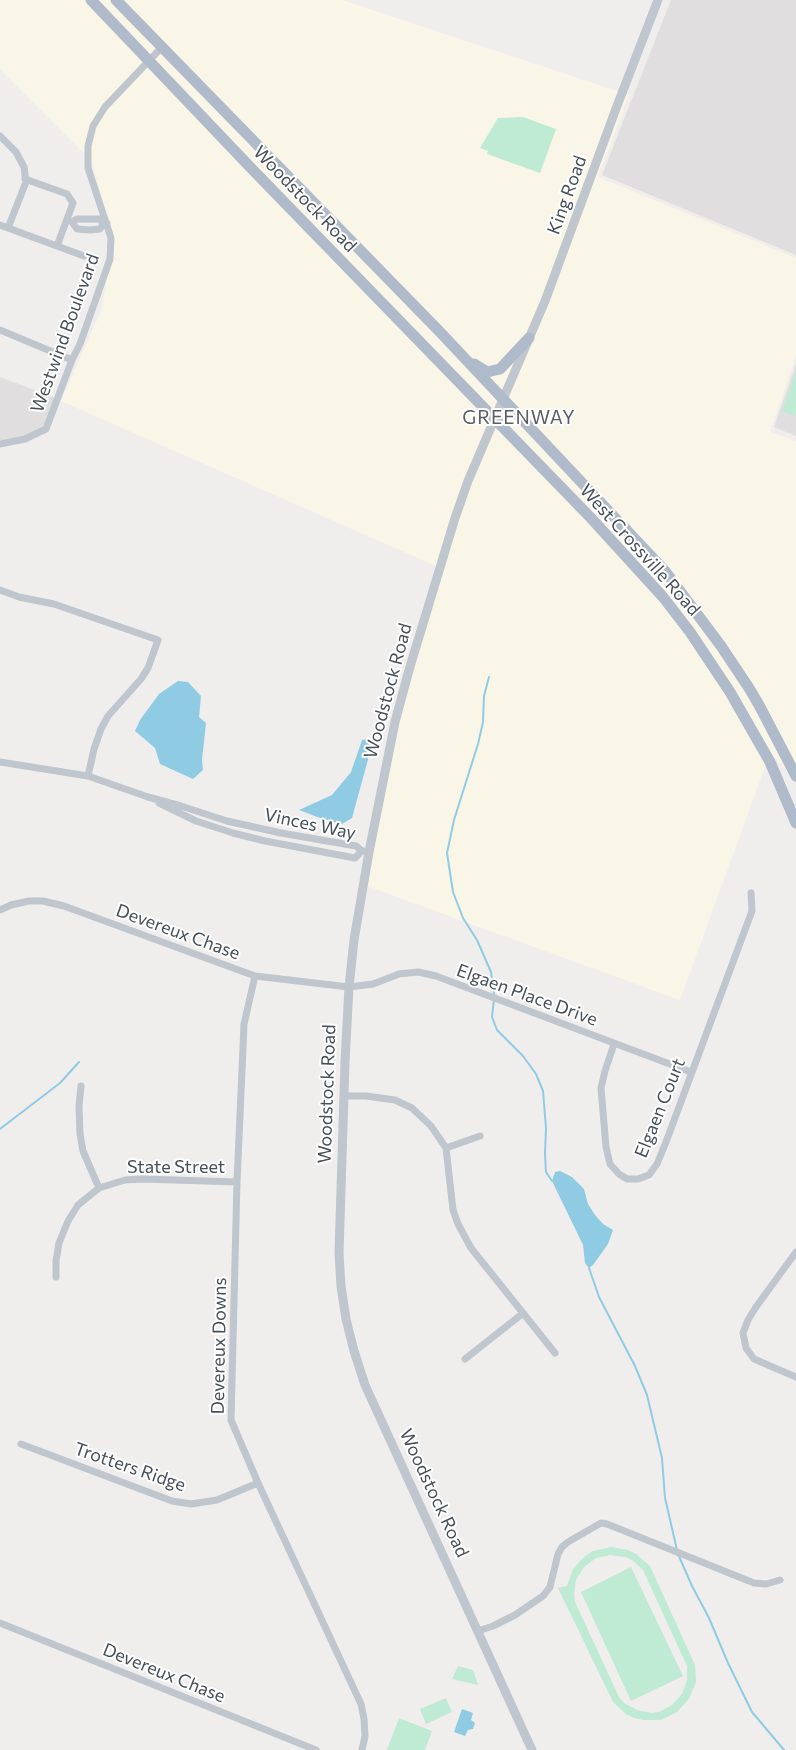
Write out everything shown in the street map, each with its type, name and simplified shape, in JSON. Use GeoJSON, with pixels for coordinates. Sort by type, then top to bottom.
{"type":"FeatureCollection","features":[{"type":"Feature","properties":{"kind":"main road","name":"Woodstock Road"},"geometry":{"type":"LineString","coordinates":[[91,0],[495,420]]}},
{"type":"Feature","properties":{"kind":"main road","name":"Woodstock Road"},"geometry":{"type":"LineString","coordinates":[[116,0],[503,400]]}},
{"type":"Feature","properties":{"kind":"main road"},"geometry":{"type":"LineString","coordinates":[[466,360],[487,372],[500,370],[529,338]]}},
{"type":"Feature","properties":{"kind":"main road","name":"West Crossville Road"},"geometry":{"type":"LineString","coordinates":[[503,400],[665,571],[721,646],[749,688],[796,776]]}},
{"type":"Feature","properties":{"kind":"main road","name":"West Crossville Road"},"geometry":{"type":"LineString","coordinates":[[495,420],[591,518],[663,597],[690,632],[730,692],[770,762],[796,823]]}},
{"type":"Feature","properties":{"kind":"street","name":"King Road"},"geometry":{"type":"LineString","coordinates":[[503,400],[545,302],[658,0]]}},
{"type":"Feature","properties":{"kind":"street","name":"Westwind Boulevard"},"geometry":{"type":"LineString","coordinates":[[0,444],[25,440],[46,429],[80,344],[110,258],[111,238],[88,168],[88,146],[93,126],[105,107],[161,48]]}},
{"type":"Feature","properties":{"kind":"street"},"geometry":{"type":"LineString","coordinates":[[0,136],[16,152],[24,167],[26,182],[8,228]]}},
{"type":"Feature","properties":{"kind":"street"},"geometry":{"type":"LineString","coordinates":[[25,178],[67,194],[73,203],[69,222],[57,246]]}},
{"type":"Feature","properties":{"kind":"street"},"geometry":{"type":"LineString","coordinates":[[78,219],[100,219],[105,223],[100,229],[90,230],[77,229],[69,222],[78,219]]}},
{"type":"Feature","properties":{"kind":"street"},"geometry":{"type":"LineString","coordinates":[[90,220],[90,230]]}},
{"type":"Feature","properties":{"kind":"street"},"geometry":{"type":"LineString","coordinates":[[0,225],[84,256]]}},
{"type":"Feature","properties":{"kind":"street"},"geometry":{"type":"LineString","coordinates":[[0,330],[72,360]]}},
{"type":"Feature","properties":{"kind":"street","name":"Woodstock Road"},"geometry":{"type":"LineString","coordinates":[[503,400],[468,481],[455,518],[394,726],[366,851],[349,986],[339,1253],[346,1319],[365,1385],[478,1632],[529,1749]]}},
{"type":"Feature","properties":{"kind":"street"},"geometry":{"type":"LineString","coordinates":[[0,590],[54,604],[158,640],[148,668],[108,716],[101,729],[88,776]]}},
{"type":"Feature","properties":{"kind":"street","name":"Vinces Way"},"geometry":{"type":"LineString","coordinates":[[0,762],[88,776],[148,797],[227,820],[281,833],[356,846],[366,851]]}},
{"type":"Feature","properties":{"kind":"street","name":"Vinces Way"},"geometry":{"type":"LineString","coordinates":[[148,797],[184,816],[232,833],[292,847],[355,858],[366,851]]}},
{"type":"Feature","properties":{"kind":"street","name":"Elgaen Court"},"geometry":{"type":"LineString","coordinates":[[614,1044],[601,1088],[606,1147],[610,1164],[619,1174],[627,1179],[638,1179],[649,1175],[657,1164],[752,911],[751,893]]}},
{"type":"Feature","properties":{"kind":"street","name":"Devereux Chase"},"geometry":{"type":"LineString","coordinates":[[0,910],[28,901],[43,901],[64,906],[255,976],[349,986]]}},
{"type":"Feature","properties":{"kind":"street","name":"Elgaen Place Drive"},"geometry":{"type":"LineString","coordinates":[[349,986],[373,984],[399,974],[418,972],[436,976],[691,1072]]}},
{"type":"Feature","properties":{"kind":"street","name":"Devereux Downs"},"geometry":{"type":"LineString","coordinates":[[255,976],[244,1024],[237,1182],[231,1420],[258,1483],[361,1704],[365,1728],[362,1750]]}},
{"type":"Feature","properties":{"kind":"street"},"geometry":{"type":"LineString","coordinates":[[80,1086],[78,1106],[80,1134],[83,1150],[99,1188]]}},
{"type":"Feature","properties":{"kind":"street"},"geometry":{"type":"LineString","coordinates":[[344,1096],[366,1096],[395,1100],[412,1108],[431,1126],[446,1148],[453,1210],[471,1248],[555,1353]]}},
{"type":"Feature","properties":{"kind":"street"},"geometry":{"type":"LineString","coordinates":[[446,1148],[480,1136]]}},
{"type":"Feature","properties":{"kind":"street","name":"State Street"},"geometry":{"type":"LineString","coordinates":[[56,1277],[59,1243],[68,1221],[78,1205],[99,1188],[125,1180],[142,1179],[237,1182]]}},
{"type":"Feature","properties":{"kind":"street"},"geometry":{"type":"LineString","coordinates":[[796,1252],[756,1307],[748,1320],[744,1333],[746,1348],[754,1359],[796,1377]]}},
{"type":"Feature","properties":{"kind":"street"},"geometry":{"type":"LineString","coordinates":[[465,1359],[522,1314]]}},
{"type":"Feature","properties":{"kind":"street","name":"Trotters Ridge"},"geometry":{"type":"LineString","coordinates":[[21,1444],[172,1501],[191,1504],[217,1500],[258,1483]]}},
{"type":"Feature","properties":{"kind":"street"},"geometry":{"type":"LineString","coordinates":[[478,1632],[515,1615],[543,1596],[550,1587],[558,1554],[562,1547],[601,1523],[754,1583],[766,1584],[780,1580]]}},
{"type":"Feature","properties":{"kind":"street","name":"Devereux Chase"},"geometry":{"type":"LineString","coordinates":[[0,1623],[316,1750]]}},
{"type":"Feature","properties":{"kind":"shaded area"},"geometry":{"type":"Polygon","coordinates":[[[0,0],[342,0],[629,95],[598,177],[796,258],[796,356],[770,432],[796,441],[796,780],[770,753],[680,1000],[364,885],[381,787],[443,569],[61,401],[102,309],[113,234],[91,160],[0,69],[0,0]]]}},
{"type":"Feature","properties":{"kind":"shaded area"},"geometry":{"type":"Polygon","coordinates":[[[671,0],[796,0],[796,255],[602,175],[671,0]]]}},
{"type":"Feature","properties":{"kind":"shaded area"},"geometry":{"type":"Polygon","coordinates":[[[796,364],[796,436],[774,427],[796,364]]]}},
{"type":"Feature","properties":{"kind":"shaded area"},"geometry":{"type":"Polygon","coordinates":[[[0,377],[58,399],[46,429],[0,444],[0,377]]]}},
{"type":"Feature","properties":{"kind":"green space"},"geometry":{"type":"Polygon","coordinates":[[[523,117],[556,129],[540,173],[487,154],[488,151],[480,148],[498,118],[523,117]]]}},
{"type":"Feature","properties":{"kind":"green space"},"geometry":{"type":"Polygon","coordinates":[[[796,372],[796,416],[782,411],[796,372]]]}},
{"type":"Feature","properties":{"kind":"green space"},"geometry":{"type":"Polygon","coordinates":[[[611,1547],[628,1550],[650,1566],[695,1665],[696,1682],[689,1699],[677,1712],[661,1720],[634,1718],[626,1714],[613,1702],[558,1588],[567,1586],[573,1569],[585,1556],[593,1551],[611,1547]],[[610,1555],[596,1558],[584,1567],[576,1580],[575,1602],[619,1697],[624,1703],[637,1710],[652,1713],[659,1712],[672,1705],[682,1694],[687,1680],[687,1666],[643,1570],[632,1560],[610,1555]]]}},
{"type":"Feature","properties":{"kind":"green space"},"geometry":{"type":"Polygon","coordinates":[[[631,1567],[683,1676],[631,1701],[581,1592],[631,1567]]]}},
{"type":"Feature","properties":{"kind":"green space"},"geometry":{"type":"Polygon","coordinates":[[[458,1666],[473,1670],[478,1685],[452,1679],[458,1666]]]}},
{"type":"Feature","properties":{"kind":"green space"},"geometry":{"type":"Polygon","coordinates":[[[446,1698],[452,1712],[426,1724],[420,1709],[446,1698]]]}},
{"type":"Feature","properties":{"kind":"green space"},"geometry":{"type":"Polygon","coordinates":[[[399,1718],[432,1731],[425,1750],[387,1750],[399,1718]]]}},
{"type":"Feature","properties":{"kind":"water"},"geometry":{"type":"Polygon","coordinates":[[[178,681],[188,682],[201,696],[199,717],[206,723],[202,760],[203,770],[193,779],[160,764],[155,748],[135,731],[140,720],[159,694],[178,681]]]}},
{"type":"Feature","properties":{"kind":"water"},"geometry":{"type":"Polygon","coordinates":[[[368,739],[372,745],[352,818],[342,824],[299,810],[332,795],[351,772],[362,740],[368,739]]]}},
{"type":"Feature","properties":{"kind":"water"},"geometry":{"type":"Polygon","coordinates":[[[560,1171],[572,1177],[584,1189],[588,1204],[595,1215],[603,1224],[613,1230],[608,1244],[589,1268],[585,1263],[583,1245],[552,1181],[555,1172],[560,1171]]]}},
{"type":"Feature","properties":{"kind":"water"},"geometry":{"type":"Polygon","coordinates":[[[462,1709],[473,1713],[471,1720],[475,1723],[473,1729],[468,1730],[465,1736],[454,1732],[462,1709]]]}},
{"type":"Feature","properties":{"kind":"waterway"},"geometry":{"type":"LineString","coordinates":[[489,677],[484,696],[483,722],[478,744],[454,820],[447,853],[453,892],[463,918],[477,940],[491,972],[494,995]]}},
{"type":"Feature","properties":{"kind":"waterway"},"geometry":{"type":"LineString","coordinates":[[494,999],[492,1017],[497,1030],[523,1056],[536,1074],[543,1091],[546,1128],[546,1172],[552,1181]]}},
{"type":"Feature","properties":{"kind":"waterway"},"geometry":{"type":"LineString","coordinates":[[0,1129],[60,1083],[79,1062]]}},
{"type":"Feature","properties":{"kind":"waterway"},"geometry":{"type":"LineString","coordinates":[[589,1268],[599,1297],[635,1366],[647,1395],[662,1458],[665,1498],[677,1550]]}},
{"type":"Feature","properties":{"kind":"waterway"},"geometry":{"type":"LineString","coordinates":[[678,1554],[752,1712],[784,1750]]}},
{"type":"Feature","properties":{"kind":"district","name":"GREENWAY"},"geometry":{"type":"Point","coordinates":[519,418]}}]}
